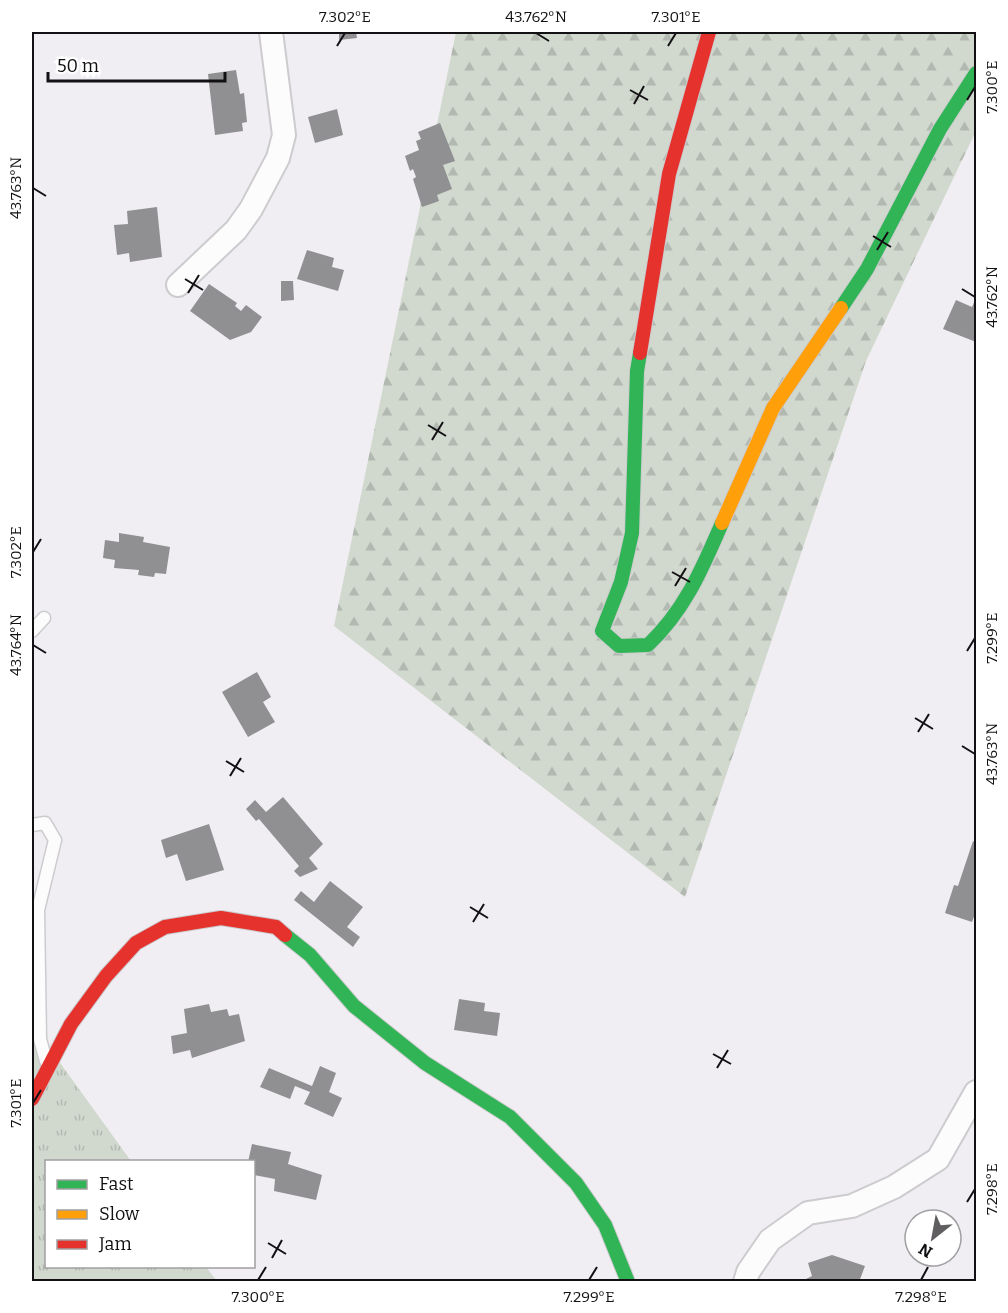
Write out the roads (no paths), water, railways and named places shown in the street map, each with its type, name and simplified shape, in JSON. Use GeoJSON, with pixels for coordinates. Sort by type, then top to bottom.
{"type":"FeatureCollection","features":[{"type":"Feature","properties":{"kind":"street"},"geometry":{"type":"LineString","coordinates":[[178,285],[236,230],[251,209],[278,158],[284,135],[271,32]]}},
{"type":"Feature","properties":{"kind":"street"},"geometry":{"type":"LineString","coordinates":[[709,32],[669,174],[637,371],[632,533],[621,582],[602,631],[619,646],[648,645],[668,626],[694,588],[773,408],[867,269],[940,129],[976,73]]}},
{"type":"Feature","properties":{"kind":"street"},"geometry":{"type":"LineString","coordinates":[[32,1099],[78,1015],[106,976],[136,943],[165,927],[220,918],[276,927],[310,955],[354,1006],[424,1062],[510,1117],[576,1183],[605,1225],[627,1281]]}},
{"type":"Feature","properties":{"kind":"street"},"geometry":{"type":"LineString","coordinates":[[745,1281],[748,1272],[770,1240],[808,1213],[852,1206],[894,1187],[938,1160],[976,1092]]}},
{"type":"Feature","properties":{"kind":"lane"},"geometry":{"type":"LineString","coordinates":[[32,631],[44,618]]}},
{"type":"Feature","properties":{"kind":"lane"},"geometry":{"type":"LineString","coordinates":[[32,825],[45,823],[55,840],[38,910],[40,1039],[48,1068]]}}]}
